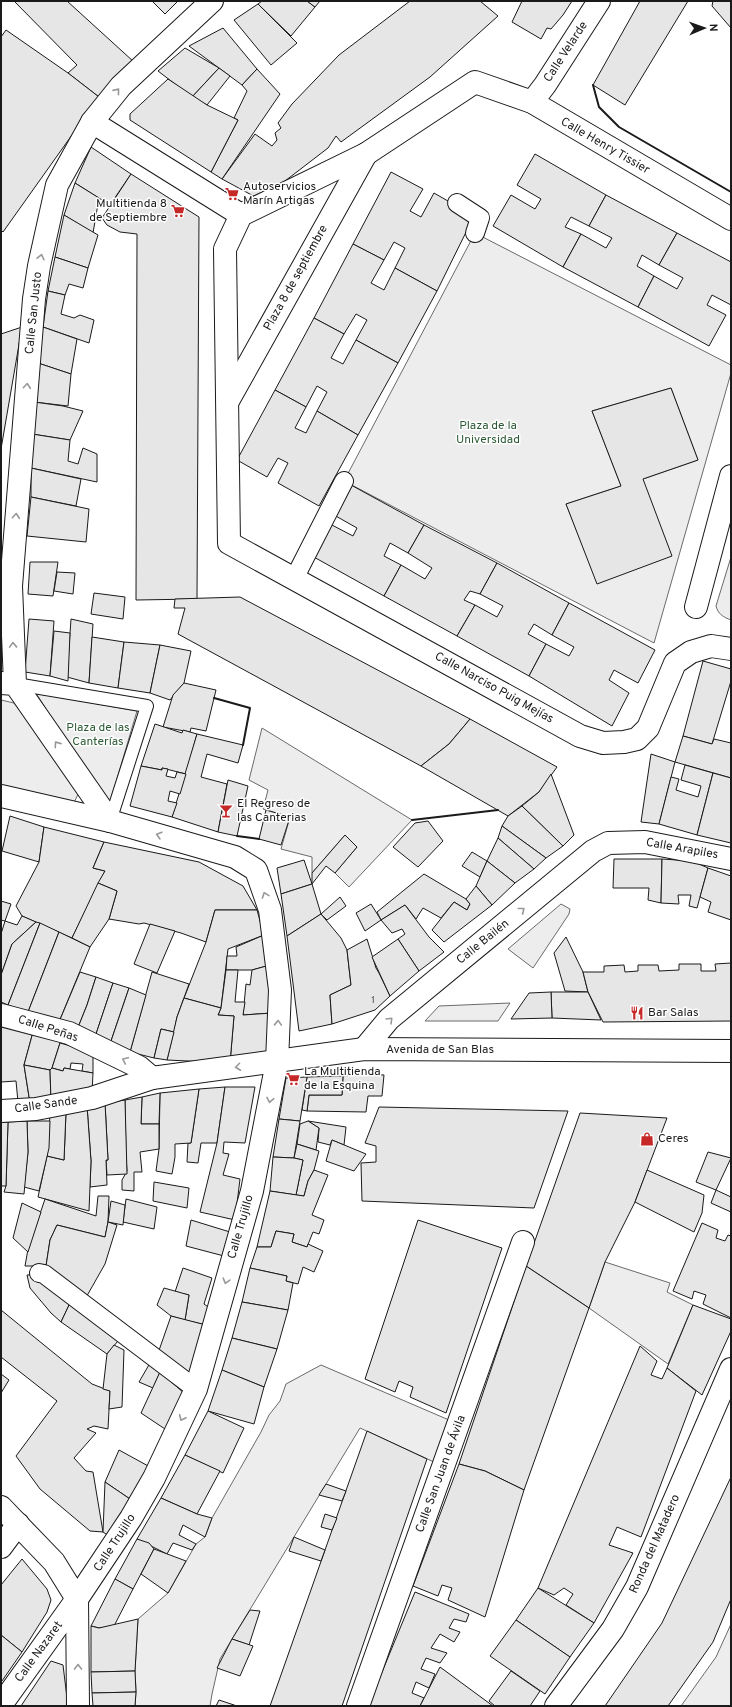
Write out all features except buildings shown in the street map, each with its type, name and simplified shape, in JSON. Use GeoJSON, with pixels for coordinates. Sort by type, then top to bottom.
{"type":"FeatureCollection","features":[{"type":"Feature","properties":{"kind":"street","name":"Calle San Justo"},"geometry":{"type":"LineString","coordinates":[[8,683],[11,586],[34,298],[39,266],[57,185],[92,122],[121,86],[212,1]]}},
{"type":"Feature","properties":{"kind":"street","name":"Calle Velarde"},"geometry":{"type":"LineString","coordinates":[[532,102],[546,85],[599,1]]}},
{"type":"Feature","properties":{"kind":"street","name":"Calle Henry Tissier"},"geometry":{"type":"LineString","coordinates":[[474,82],[532,102],[731,219]]}},
{"type":"Feature","properties":{"kind":"street","name":"Plaza 8 de septiembre"},"geometry":{"type":"LineString","coordinates":[[241,214],[366,154],[474,82]]}},
{"type":"Feature","properties":{"kind":"street"},"geometry":{"type":"LineString","coordinates":[[92,122],[241,214],[225,249],[227,402]]}},
{"type":"Feature","properties":{"kind":"street","name":"Plaza 8 de septiembre"},"geometry":{"type":"LineString","coordinates":[[227,402],[366,154]]}},
{"type":"Feature","properties":{"kind":"street"},"geometry":{"type":"LineString","coordinates":[[457,204],[480,218],[475,233]]}},
{"type":"Feature","properties":{"kind":"street","name":"Calle Narciso Puig Mejías"},"geometry":{"type":"LineString","coordinates":[[227,402],[229,543],[580,736],[602,743],[624,742],[637,739],[648,728],[675,663],[691,652],[711,646],[731,649]]}},
{"type":"Feature","properties":{"kind":"street"},"geometry":{"type":"LineString","coordinates":[[696,607],[731,476]]}},
{"type":"Feature","properties":{"kind":"street"},"geometry":{"type":"LineString","coordinates":[[294,579],[344,481]]}},
{"type":"Feature","properties":{"kind":"street"},"geometry":{"type":"LineString","coordinates":[[8,683],[110,821]]}},
{"type":"Feature","properties":{"kind":"street"},"geometry":{"type":"LineString","coordinates":[[1,796],[110,821],[235,857],[256,870],[270,910],[280,990],[277,1062]]}},
{"type":"Feature","properties":{"kind":"street","name":"Calle Arapiles"},"geometry":{"type":"LineString","coordinates":[[608,843],[645,842],[731,859]]}},
{"type":"Feature","properties":{"kind":"street","name":"Calle Bailén"},"geometry":{"type":"LineString","coordinates":[[364,1049],[389,1019],[593,851],[608,843]]}},
{"type":"Feature","properties":{"kind":"street","name":"Calle Peñas"},"geometry":{"type":"LineString","coordinates":[[1,1014],[68,1033],[139,1067],[152,1078]]}},
{"type":"Feature","properties":{"kind":"street","name":"Avenida de San Blas"},"geometry":{"type":"LineString","coordinates":[[92,1098],[152,1078],[364,1049],[731,1051]]}},
{"type":"Feature","properties":{"kind":"street","name":"Calle Trujillo"},"geometry":{"type":"LineString","coordinates":[[77,1599],[131,1518],[154,1478],[196,1389],[252,1191],[277,1062]]}},
{"type":"Feature","properties":{"kind":"street","name":"Calle Sande"},"geometry":{"type":"LineString","coordinates":[[1,1111],[36,1109],[92,1098]]}},
{"type":"Feature","properties":{"kind":"street","name":"Calle San Juan de Ávila"},"geometry":{"type":"LineString","coordinates":[[358,1706],[523,1242]]}},
{"type":"Feature","properties":{"kind":"street"},"geometry":{"type":"LineString","coordinates":[[39,1273],[44,1274],[196,1389]]}},
{"type":"Feature","properties":{"kind":"street","name":"Ronda del Matadero"},"geometry":{"type":"LineString","coordinates":[[556,1706],[613,1629],[637,1587],[731,1369]]}},
{"type":"Feature","properties":{"kind":"street"},"geometry":{"type":"LineString","coordinates":[[1,1507],[54,1562],[77,1599],[78,1706]]}},
{"type":"Feature","properties":{"kind":"street"},"geometry":{"type":"LineString","coordinates":[[1,1547],[18,1524]]}},
{"type":"Feature","properties":{"kind":"street","name":"Calle Nazaret"},"geometry":{"type":"LineString","coordinates":[[1,1705],[77,1599]]}},
{"type":"Feature","properties":{"kind":"lane"},"geometry":{"type":"LineString","coordinates":[[8,683],[147,706],[110,821]]}},
{"type":"Feature","properties":{"kind":"green space","name":"Plaza de la Universidad"},"geometry":{"type":"Polygon","coordinates":[[[475,233],[731,365],[731,373],[654,643],[344,481],[475,233]],[[671,388],[592,411],[621,486],[566,504],[598,584],[643,479],[698,460],[671,388]]]}},
{"type":"Feature","properties":{"kind":"green space"},"geometry":{"type":"Polygon","coordinates":[[[731,557],[731,620],[721,615],[716,606],[731,557]]]}},
{"type":"Feature","properties":{"kind":"green space","name":"Plaza de las Canterías"},"geometry":{"type":"Polygon","coordinates":[[[36,693],[137,711],[108,809],[36,693]]]}},
{"type":"Feature","properties":{"kind":"green space","name":"Plaza de las Canterías"},"geometry":{"type":"Polygon","coordinates":[[[1,700],[14,703],[80,790],[71,809],[1,791],[1,700]]]}},
{"type":"Feature","properties":{"kind":"green space"},"geometry":{"type":"Polygon","coordinates":[[[262,728],[412,820],[349,887],[335,873],[357,847],[345,835],[312,873],[312,857],[281,849],[290,817],[263,809],[268,790],[249,780],[262,728]]]}},
{"type":"Feature","properties":{"kind":"green space"},"geometry":{"type":"Polygon","coordinates":[[[561,904],[570,909],[569,914],[533,968],[508,949],[561,904]]]}},
{"type":"Feature","properties":{"kind":"green space"},"geometry":{"type":"Polygon","coordinates":[[[510,1003],[498,1021],[425,1021],[439,1006],[510,1003]]]}},
{"type":"Feature","properties":{"kind":"green space"},"geometry":{"type":"Polygon","coordinates":[[[605,1262],[670,1283],[667,1292],[693,1305],[668,1364],[589,1308],[605,1262]]]}},
{"type":"Feature","properties":{"kind":"green space"},"geometry":{"type":"Polygon","coordinates":[[[321,1365],[449,1420],[434,1462],[360,1428],[220,1659],[210,1706],[135,1706],[135,1671],[138,1619],[168,1593],[196,1544],[205,1537],[212,1518],[261,1432],[269,1415],[280,1401],[286,1384],[321,1365]]]}},
{"type":"Feature","properties":{"kind":"green space"},"geometry":{"type":"Polygon","coordinates":[[[731,1624],[731,1706],[681,1706],[716,1657],[731,1624]]]}},
{"type":"Feature","properties":{"kind":"wall"},"geometry":{"type":"LineString","coordinates":[[593,85],[599,107],[619,127],[731,192]]}},
{"type":"Feature","properties":{"kind":"wall"},"geometry":{"type":"LineString","coordinates":[[214,698],[250,708],[243,745]]}},
{"type":"Feature","properties":{"kind":"wall"},"geometry":{"type":"LineString","coordinates":[[412,820],[498,810]]}},
{"type":"Feature","properties":{"kind":"wall"},"geometry":{"type":"LineString","coordinates":[[237,836],[259,839]]}},
{"type":"Feature","properties":{"kind":"place","name":"Autoservicios Marín Artigas"},"geometry":{"type":"Point","coordinates":[232,194]}},
{"type":"Feature","properties":{"kind":"place","name":"Multitienda 8 de Septiembre"},"geometry":{"type":"Point","coordinates":[178,211]}},
{"type":"Feature","properties":{"kind":"place","name":"El Regreso de las Canterias"},"geometry":{"type":"Point","coordinates":[226,811]}},
{"type":"Feature","properties":{"kind":"place","name":"Bar Salas"},"geometry":{"type":"Point","coordinates":[637,1013]}},
{"type":"Feature","properties":{"kind":"place","name":"La Multitienda de la Esquina"},"geometry":{"type":"Point","coordinates":[293,1079]}},
{"type":"Feature","properties":{"kind":"place","name":"Ceres"},"geometry":{"type":"Point","coordinates":[647,1139]}}]}
